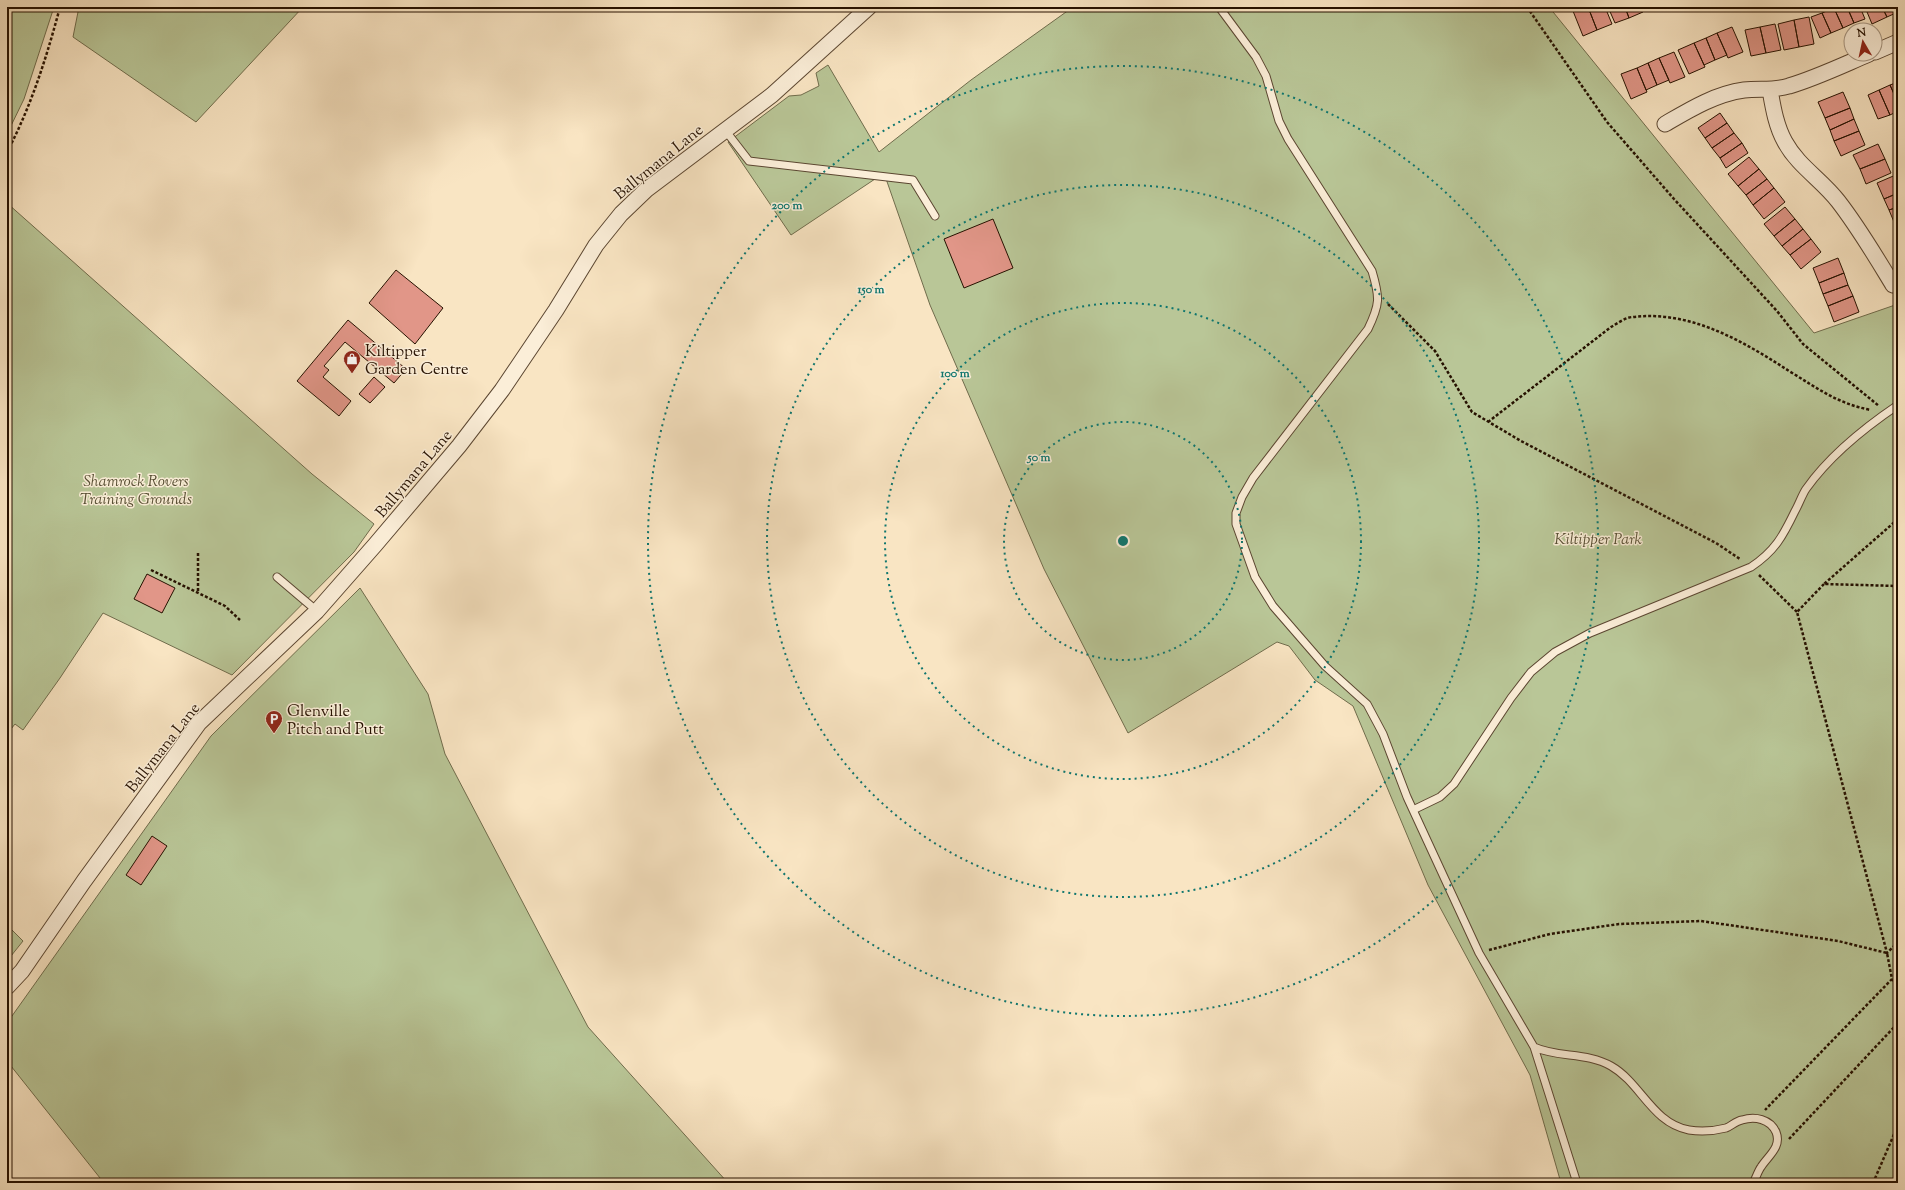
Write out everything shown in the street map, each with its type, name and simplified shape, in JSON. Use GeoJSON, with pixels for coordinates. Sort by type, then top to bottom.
{"type":"FeatureCollection","features":[{"type":"Feature","properties":{"kind":"street","name":"Ballymana Lane"},"geometry":{"type":"LineString","coordinates":[[7,987],[22,971],[84,881],[199,723],[316,611],[459,446],[502,390],[556,310],[596,245],[621,214],[646,190],[772,95],[869,7]]}},
{"type":"Feature","properties":{"kind":"street"},"geometry":{"type":"LineString","coordinates":[[1883,49],[1898,42]]}},
{"type":"Feature","properties":{"kind":"street"},"geometry":{"type":"LineString","coordinates":[[1665,124],[1691,109],[1724,95],[1744,90],[1770,90],[1789,86],[1849,62]]}},
{"type":"Feature","properties":{"kind":"street"},"geometry":{"type":"LineString","coordinates":[[1770,90],[1776,118],[1785,142],[1801,163],[1836,199],[1854,223],[1893,285]]}},
{"type":"Feature","properties":{"kind":"lane"},"geometry":{"type":"LineString","coordinates":[[1219,7],[1256,57],[1266,76],[1279,120],[1288,139],[1372,271],[1379,295],[1376,312],[1368,330],[1253,478],[1242,497],[1236,513],[1236,524],[1255,577],[1273,606],[1325,666],[1367,704],[1383,734],[1413,810],[1479,953],[1534,1047],[1577,1183]]}},
{"type":"Feature","properties":{"kind":"lane"},"geometry":{"type":"LineString","coordinates":[[725,130],[749,161],[913,180],[935,216]]}},
{"type":"Feature","properties":{"kind":"lane"},"geometry":{"type":"LineString","coordinates":[[1413,810],[1440,797],[1454,784],[1530,672],[1555,652],[1590,633],[1751,567],[1765,557],[1781,540],[1805,491],[1820,471],[1836,453],[1898,405]]}},
{"type":"Feature","properties":{"kind":"lane"},"geometry":{"type":"LineString","coordinates":[[277,578],[316,611]]}},
{"type":"Feature","properties":{"kind":"lane"},"geometry":{"type":"LineString","coordinates":[[1534,1047],[1545,1052],[1588,1057],[1611,1066],[1629,1080],[1651,1107],[1667,1122],[1688,1130],[1708,1131],[1726,1127],[1742,1120],[1758,1118],[1768,1122],[1776,1132],[1777,1140],[1774,1153],[1761,1167],[1753,1183]]}},
{"type":"Feature","properties":{"kind":"path"},"geometry":{"type":"LineString","coordinates":[[7,152],[17,133],[45,59],[60,7]]}},
{"type":"Feature","properties":{"kind":"path"},"geometry":{"type":"LineString","coordinates":[[1527,7],[1607,122],[1674,199],[1776,311],[1803,344],[1887,412]]}},
{"type":"Feature","properties":{"kind":"path"},"geometry":{"type":"LineString","coordinates":[[1379,295],[1435,351],[1472,412],[1521,441],[1716,543],[1751,567],[1797,612],[1887,953],[1892,979],[1898,986]]}},
{"type":"Feature","properties":{"kind":"path"},"geometry":{"type":"LineString","coordinates":[[1488,422],[1611,327],[1632,316],[1668,317],[1694,322],[1730,336],[1764,354],[1827,395],[1851,406],[1887,412]]}},
{"type":"Feature","properties":{"kind":"path"},"geometry":{"type":"LineString","coordinates":[[1797,612],[1824,584],[1898,519]]}},
{"type":"Feature","properties":{"kind":"path"},"geometry":{"type":"LineString","coordinates":[[198,553],[198,593]]}},
{"type":"Feature","properties":{"kind":"path"},"geometry":{"type":"LineString","coordinates":[[151,570],[225,606],[240,620]]}},
{"type":"Feature","properties":{"kind":"path"},"geometry":{"type":"LineString","coordinates":[[1824,584],[1898,586]]}},
{"type":"Feature","properties":{"kind":"path"},"geometry":{"type":"LineString","coordinates":[[1479,953],[1550,934],[1619,924],[1701,921],[1838,941],[1887,953]]}},
{"type":"Feature","properties":{"kind":"path"},"geometry":{"type":"LineString","coordinates":[[1887,953],[1898,942]]}},
{"type":"Feature","properties":{"kind":"path"},"geometry":{"type":"LineString","coordinates":[[1758,1118],[1892,979]]}},
{"type":"Feature","properties":{"kind":"path"},"geometry":{"type":"LineString","coordinates":[[1774,1153],[1797,1131],[1898,1023]]}},
{"type":"Feature","properties":{"kind":"path"},"geometry":{"type":"LineString","coordinates":[[1873,1183],[1898,1126]]}},
{"type":"Feature","properties":{"kind":"green space"},"geometry":{"type":"Polygon","coordinates":[[[7,7],[54,7],[24,99],[7,134],[7,7]]]}},
{"type":"Feature","properties":{"kind":"green space"},"geometry":{"type":"Polygon","coordinates":[[[79,7],[303,7],[196,122],[73,37],[79,7]]]}},
{"type":"Feature","properties":{"kind":"green space","name":"Kiltipper Park"},"geometry":{"type":"Polygon","coordinates":[[[1073,7],[1549,7],[1814,333],[1898,304],[1898,1183],[1561,1183],[1530,1075],[1428,885],[1353,706],[1315,680],[1289,646],[1277,642],[1128,733],[1044,569],[930,305],[884,173],[791,235],[728,142],[789,96],[801,95],[819,86],[816,73],[828,65],[879,152],[971,80],[1073,7]]]}},
{"type":"Feature","properties":{"kind":"green space","name":"Shamrock Rovers Training Grounds"},"geometry":{"type":"Polygon","coordinates":[[[7,203],[312,474],[374,524],[354,552],[232,675],[103,613],[23,730],[15,724],[7,734],[7,203]]]}},
{"type":"Feature","properties":{"kind":"green space"},"geometry":{"type":"Polygon","coordinates":[[[360,588],[428,694],[445,754],[588,1027],[728,1183],[104,1183],[7,1061],[7,1023],[211,736],[360,588]]]}},
{"type":"Feature","properties":{"kind":"green space"},"geometry":{"type":"Polygon","coordinates":[[[7,925],[23,941],[7,961],[7,925]]]}},
{"type":"Feature","properties":{"kind":"building"},"geometry":{"type":"Polygon","coordinates":[[[1582,7],[1588,7],[1597,30],[1583,36],[1573,11],[1582,7]]]}},
{"type":"Feature","properties":{"kind":"building"},"geometry":{"type":"Polygon","coordinates":[[[1588,7],[1605,7],[1612,24],[1597,30],[1588,7]]]}},
{"type":"Feature","properties":{"kind":"building"},"geometry":{"type":"Polygon","coordinates":[[[1608,7],[1625,7],[1629,18],[1615,23],[1608,7]]]}},
{"type":"Feature","properties":{"kind":"building"},"geometry":{"type":"Polygon","coordinates":[[[1625,7],[1641,7],[1643,12],[1629,18],[1625,7]]]}},
{"type":"Feature","properties":{"kind":"building"},"geometry":{"type":"Polygon","coordinates":[[[1645,7],[1657,7],[1647,11],[1645,7]]]}},
{"type":"Feature","properties":{"kind":"building"},"geometry":{"type":"Polygon","coordinates":[[[1847,7],[1854,22],[1843,22],[1843,28],[1834,8],[1847,7]]]}},
{"type":"Feature","properties":{"kind":"building"},"geometry":{"type":"Polygon","coordinates":[[[1847,7],[1860,7],[1865,19],[1854,22],[1847,7]]]}},
{"type":"Feature","properties":{"kind":"building"},"geometry":{"type":"Polygon","coordinates":[[[1865,7],[1882,7],[1887,17],[1876,22],[1871,22],[1865,7]]]}},
{"type":"Feature","properties":{"kind":"building"},"geometry":{"type":"Polygon","coordinates":[[[1882,7],[1898,7],[1898,12],[1887,17],[1882,7]]]}},
{"type":"Feature","properties":{"kind":"building"},"geometry":{"type":"Polygon","coordinates":[[[1834,8],[1843,28],[1831,33],[1822,13],[1834,8]]]}},
{"type":"Feature","properties":{"kind":"building"},"geometry":{"type":"Polygon","coordinates":[[[1822,13],[1831,33],[1820,38],[1811,17],[1822,13]]]}},
{"type":"Feature","properties":{"kind":"building"},"geometry":{"type":"Polygon","coordinates":[[[1809,17],[1814,44],[1799,47],[1794,20],[1809,17]]]}},
{"type":"Feature","properties":{"kind":"building"},"geometry":{"type":"Polygon","coordinates":[[[1794,20],[1799,47],[1784,50],[1778,24],[1794,20]]]}},
{"type":"Feature","properties":{"kind":"building"},"geometry":{"type":"Polygon","coordinates":[[[1775,24],[1781,50],[1766,53],[1760,27],[1775,24]]]}},
{"type":"Feature","properties":{"kind":"building"},"geometry":{"type":"Polygon","coordinates":[[[1732,27],[1743,52],[1728,58],[1717,33],[1732,27]]]}},
{"type":"Feature","properties":{"kind":"building"},"geometry":{"type":"Polygon","coordinates":[[[1760,27],[1766,53],[1751,56],[1745,30],[1760,27]]]}},
{"type":"Feature","properties":{"kind":"building"},"geometry":{"type":"Polygon","coordinates":[[[1717,33],[1727,55],[1715,60],[1706,38],[1717,33]]]}},
{"type":"Feature","properties":{"kind":"building"},"geometry":{"type":"Polygon","coordinates":[[[1706,38],[1715,60],[1704,65],[1694,43],[1706,38]]]}},
{"type":"Feature","properties":{"kind":"building"},"geometry":{"type":"Polygon","coordinates":[[[1694,43],[1705,67],[1689,74],[1678,50],[1694,43]]]}},
{"type":"Feature","properties":{"kind":"building"},"geometry":{"type":"Polygon","coordinates":[[[1674,52],[1685,77],[1670,83],[1659,58],[1674,52]]]}},
{"type":"Feature","properties":{"kind":"building"},"geometry":{"type":"Polygon","coordinates":[[[1659,58],[1669,80],[1657,85],[1648,63],[1659,58]]]}},
{"type":"Feature","properties":{"kind":"building"},"geometry":{"type":"Polygon","coordinates":[[[1648,63],[1657,85],[1646,90],[1637,68],[1648,63]]]}},
{"type":"Feature","properties":{"kind":"building"},"geometry":{"type":"Polygon","coordinates":[[[1637,68],[1647,92],[1631,99],[1621,74],[1637,68]]]}},
{"type":"Feature","properties":{"kind":"building"},"geometry":{"type":"Polygon","coordinates":[[[1898,82],[1898,103],[1890,85],[1898,82]]]}},
{"type":"Feature","properties":{"kind":"building"},"geometry":{"type":"Polygon","coordinates":[[[1890,85],[1898,103],[1898,111],[1890,115],[1879,90],[1890,85]]]}},
{"type":"Feature","properties":{"kind":"building"},"geometry":{"type":"Polygon","coordinates":[[[1879,90],[1890,115],[1878,119],[1868,95],[1879,90]]]}},
{"type":"Feature","properties":{"kind":"building"},"geometry":{"type":"Polygon","coordinates":[[[1843,92],[1850,108],[1825,118],[1818,102],[1843,92]]]}},
{"type":"Feature","properties":{"kind":"building"},"geometry":{"type":"Polygon","coordinates":[[[1850,108],[1854,119],[1830,130],[1825,118],[1850,108]]]}},
{"type":"Feature","properties":{"kind":"building"},"geometry":{"type":"Polygon","coordinates":[[[1720,113],[1727,123],[1705,138],[1698,128],[1720,113]]]}},
{"type":"Feature","properties":{"kind":"building"},"geometry":{"type":"Polygon","coordinates":[[[1854,119],[1859,131],[1834,141],[1830,130],[1854,119]]]}},
{"type":"Feature","properties":{"kind":"building"},"geometry":{"type":"Polygon","coordinates":[[[1727,123],[1734,133],[1712,148],[1705,138],[1727,123]]]}},
{"type":"Feature","properties":{"kind":"building"},"geometry":{"type":"Polygon","coordinates":[[[1859,131],[1865,145],[1841,156],[1834,141],[1859,131]]]}},
{"type":"Feature","properties":{"kind":"building"},"geometry":{"type":"Polygon","coordinates":[[[1734,133],[1742,143],[1720,158],[1712,148],[1734,133]]]}},
{"type":"Feature","properties":{"kind":"building"},"geometry":{"type":"Polygon","coordinates":[[[1742,143],[1748,153],[1726,168],[1720,158],[1742,143]]]}},
{"type":"Feature","properties":{"kind":"building"},"geometry":{"type":"Polygon","coordinates":[[[1878,144],[1885,159],[1860,169],[1853,155],[1878,144]]]}},
{"type":"Feature","properties":{"kind":"building"},"geometry":{"type":"Polygon","coordinates":[[[1749,157],[1759,169],[1738,186],[1728,174],[1749,157]]]}},
{"type":"Feature","properties":{"kind":"building"},"geometry":{"type":"Polygon","coordinates":[[[1885,159],[1891,173],[1866,184],[1860,169],[1885,159]]]}},
{"type":"Feature","properties":{"kind":"building"},"geometry":{"type":"Polygon","coordinates":[[[1759,169],[1767,179],[1746,195],[1738,186],[1759,169]]]}},
{"type":"Feature","properties":{"kind":"building"},"geometry":{"type":"Polygon","coordinates":[[[1898,174],[1898,193],[1884,199],[1877,183],[1898,174]]]}},
{"type":"Feature","properties":{"kind":"building"},"geometry":{"type":"Polygon","coordinates":[[[1767,179],[1774,188],[1753,205],[1746,195],[1767,179]]]}},
{"type":"Feature","properties":{"kind":"building"},"geometry":{"type":"Polygon","coordinates":[[[1774,188],[1785,202],[1764,219],[1753,205],[1774,188]]]}},
{"type":"Feature","properties":{"kind":"building"},"geometry":{"type":"Polygon","coordinates":[[[1898,193],[1898,207],[1889,210],[1884,199],[1898,193]]]}},
{"type":"Feature","properties":{"kind":"building"},"geometry":{"type":"Polygon","coordinates":[[[1785,207],[1795,219],[1774,236],[1764,224],[1785,207]]]}},
{"type":"Feature","properties":{"kind":"building"},"geometry":{"type":"Polygon","coordinates":[[[1898,207],[1898,220],[1894,222],[1889,210],[1898,207]]]}},
{"type":"Feature","properties":{"kind":"building"},"geometry":{"type":"Polygon","coordinates":[[[993,219],[1013,268],[964,288],[944,239],[993,219]]]}},
{"type":"Feature","properties":{"kind":"building"},"geometry":{"type":"Polygon","coordinates":[[[1795,219],[1803,229],[1782,246],[1774,236],[1795,219]]]}},
{"type":"Feature","properties":{"kind":"building"},"geometry":{"type":"Polygon","coordinates":[[[1898,220],[1898,230],[1894,222],[1898,220]]]}},
{"type":"Feature","properties":{"kind":"building"},"geometry":{"type":"Polygon","coordinates":[[[1803,229],[1811,239],[1790,255],[1782,246],[1803,229]]]}},
{"type":"Feature","properties":{"kind":"building"},"geometry":{"type":"Polygon","coordinates":[[[1811,239],[1821,252],[1801,269],[1790,255],[1811,239]]]}},
{"type":"Feature","properties":{"kind":"building"},"geometry":{"type":"Polygon","coordinates":[[[1838,258],[1844,273],[1819,283],[1813,268],[1838,258]]]}},
{"type":"Feature","properties":{"kind":"building"},"geometry":{"type":"Polygon","coordinates":[[[396,270],[443,308],[415,344],[369,303],[396,270]]]}},
{"type":"Feature","properties":{"kind":"building"},"geometry":{"type":"Polygon","coordinates":[[[1844,273],[1848,285],[1823,294],[1819,283],[1844,273]]]}},
{"type":"Feature","properties":{"kind":"building"},"geometry":{"type":"Polygon","coordinates":[[[1848,285],[1853,296],[1828,306],[1823,294],[1848,285]]]}},
{"type":"Feature","properties":{"kind":"building"},"geometry":{"type":"Polygon","coordinates":[[[1853,296],[1859,312],[1834,322],[1828,306],[1853,296]]]}},
{"type":"Feature","properties":{"kind":"building"},"geometry":{"type":"Polygon","coordinates":[[[348,320],[406,369],[394,383],[345,342],[324,366],[329,370],[323,377],[351,401],[339,416],[297,381],[348,320]]]}},
{"type":"Feature","properties":{"kind":"building"},"geometry":{"type":"Polygon","coordinates":[[[374,377],[385,387],[370,403],[359,394],[374,377]]]}},
{"type":"Feature","properties":{"kind":"building"},"geometry":{"type":"Polygon","coordinates":[[[147,574],[175,588],[162,613],[134,599],[147,574]]]}},
{"type":"Feature","properties":{"kind":"building"},"geometry":{"type":"Polygon","coordinates":[[[152,836],[167,846],[141,885],[126,875],[152,836]]]}},
{"type":"Feature","properties":{"kind":"place","name":"Kiltipper Garden Centre"},"geometry":{"type":"Point","coordinates":[352,374]}},
{"type":"Feature","properties":{"kind":"place","name":"Glenville Pitch and Putt"},"geometry":{"type":"Point","coordinates":[274,734]}}]}
